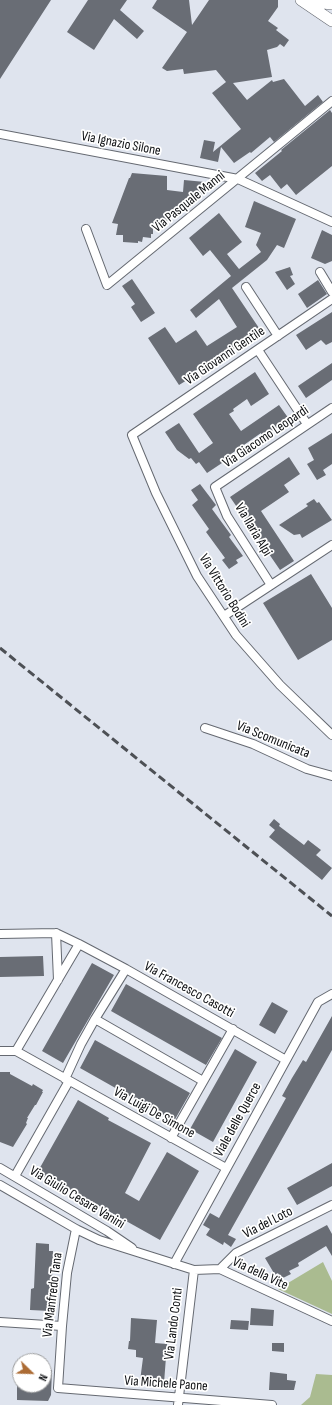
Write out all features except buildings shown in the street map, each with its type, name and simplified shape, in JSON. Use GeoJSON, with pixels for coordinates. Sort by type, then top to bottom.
{"type":"FeatureCollection","features":[{"type":"Feature","properties":{"kind":"main road"},"geometry":{"type":"LineString","coordinates":[[301,0],[332,21]]}},
{"type":"Feature","properties":{"kind":"main road"},"geometry":{"type":"LineString","coordinates":[[306,0],[332,4]]}},
{"type":"Feature","properties":{"kind":"street","name":"Via Pasquale Manni"},"geometry":{"type":"LineString","coordinates":[[86,229],[107,285],[332,101]]}},
{"type":"Feature","properties":{"kind":"street","name":"Via Ignazio Silone"},"geometry":{"type":"LineString","coordinates":[[0,134],[238,179],[332,222]]}},
{"type":"Feature","properties":{"kind":"street"},"geometry":{"type":"LineString","coordinates":[[320,272],[332,292]]}},
{"type":"Feature","properties":{"kind":"street"},"geometry":{"type":"LineString","coordinates":[[246,287],[278,336]]}},
{"type":"Feature","properties":{"kind":"street","name":"Via Giovanni Gentile"},"geometry":{"type":"LineString","coordinates":[[132,435],[332,299]]}},
{"type":"Feature","properties":{"kind":"street"},"geometry":{"type":"LineString","coordinates":[[258,350],[307,424]]}},
{"type":"Feature","properties":{"kind":"street","name":"Via Giacomo Leopardi"},"geometry":{"type":"LineString","coordinates":[[215,487],[307,424],[332,409]]}},
{"type":"Feature","properties":{"kind":"street","name":"Via Vittorio Bodini"},"geometry":{"type":"LineString","coordinates":[[132,435],[156,493],[197,576],[236,635],[280,685],[332,735]]}},
{"type":"Feature","properties":{"kind":"street","name":"Via Ilaria Alpi"},"geometry":{"type":"LineString","coordinates":[[215,487],[227,516],[271,585]]}},
{"type":"Feature","properties":{"kind":"street"},"geometry":{"type":"LineString","coordinates":[[224,616],[332,545]]}},
{"type":"Feature","properties":{"kind":"street","name":"Via Scomunicata"},"geometry":{"type":"LineString","coordinates":[[205,728],[253,744],[308,769],[332,776]]}},
{"type":"Feature","properties":{"kind":"street"},"geometry":{"type":"LineString","coordinates":[[56,933],[58,980]]}},
{"type":"Feature","properties":{"kind":"street","name":"Via Francesco Casotti"},"geometry":{"type":"LineString","coordinates":[[0,934],[56,933],[126,969],[286,1060]]}},
{"type":"Feature","properties":{"kind":"street"},"geometry":{"type":"LineString","coordinates":[[16,1051],[79,944]]}},
{"type":"Feature","properties":{"kind":"street"},"geometry":{"type":"LineString","coordinates":[[15,1176],[67,1080],[81,1044],[126,969]]}},
{"type":"Feature","properties":{"kind":"street","name":"Viale delle Querce"},"geometry":{"type":"LineString","coordinates":[[174,1264],[318,1002],[332,994]]}},
{"type":"Feature","properties":{"kind":"street"},"geometry":{"type":"LineString","coordinates":[[95,1019],[203,1081]]}},
{"type":"Feature","properties":{"kind":"street"},"geometry":{"type":"LineString","coordinates":[[171,1138],[233,1029]]}},
{"type":"Feature","properties":{"kind":"street","name":"Via Luigi De Simone"},"geometry":{"type":"LineString","coordinates":[[0,1051],[16,1051],[226,1168]]}},
{"type":"Feature","properties":{"kind":"street","name":"Via Giulio Cesare Vanini"},"geometry":{"type":"LineString","coordinates":[[0,1168],[107,1231],[139,1253]]}},
{"type":"Feature","properties":{"kind":"street","name":"Via della Vite"},"geometry":{"type":"LineString","coordinates":[[0,1186],[76,1229],[99,1240],[194,1270],[220,1270],[332,1321]]}},
{"type":"Feature","properties":{"kind":"street","name":"Via del Loto"},"geometry":{"type":"LineString","coordinates":[[220,1270],[236,1253],[332,1205]]}},
{"type":"Feature","properties":{"kind":"street","name":"Via Manfredo Tana"},"geometry":{"type":"LineString","coordinates":[[58,1388],[67,1272],[76,1229]]}},
{"type":"Feature","properties":{"kind":"street","name":"Via Lando Conti"},"geometry":{"type":"LineString","coordinates":[[178,1402],[194,1270]]}},
{"type":"Feature","properties":{"kind":"street"},"geometry":{"type":"LineString","coordinates":[[0,1322],[62,1326]]}},
{"type":"Feature","properties":{"kind":"street","name":"Via Michele Paone"},"geometry":{"type":"LineString","coordinates":[[58,1388],[178,1402],[272,1405]]}},
{"type":"Feature","properties":{"kind":"green space"},"geometry":{"type":"Polygon","coordinates":[[[323,1262],[332,1281],[332,1314],[278,1289],[323,1262]]]}},
{"type":"Feature","properties":{"kind":"green space"},"geometry":{"type":"Polygon","coordinates":[[[316,1374],[332,1375],[332,1405],[301,1405],[310,1397],[316,1374]]]}},
{"type":"Feature","properties":{"kind":"railway"},"geometry":{"type":"LineString","coordinates":[[0,648],[332,916]]}}]}
